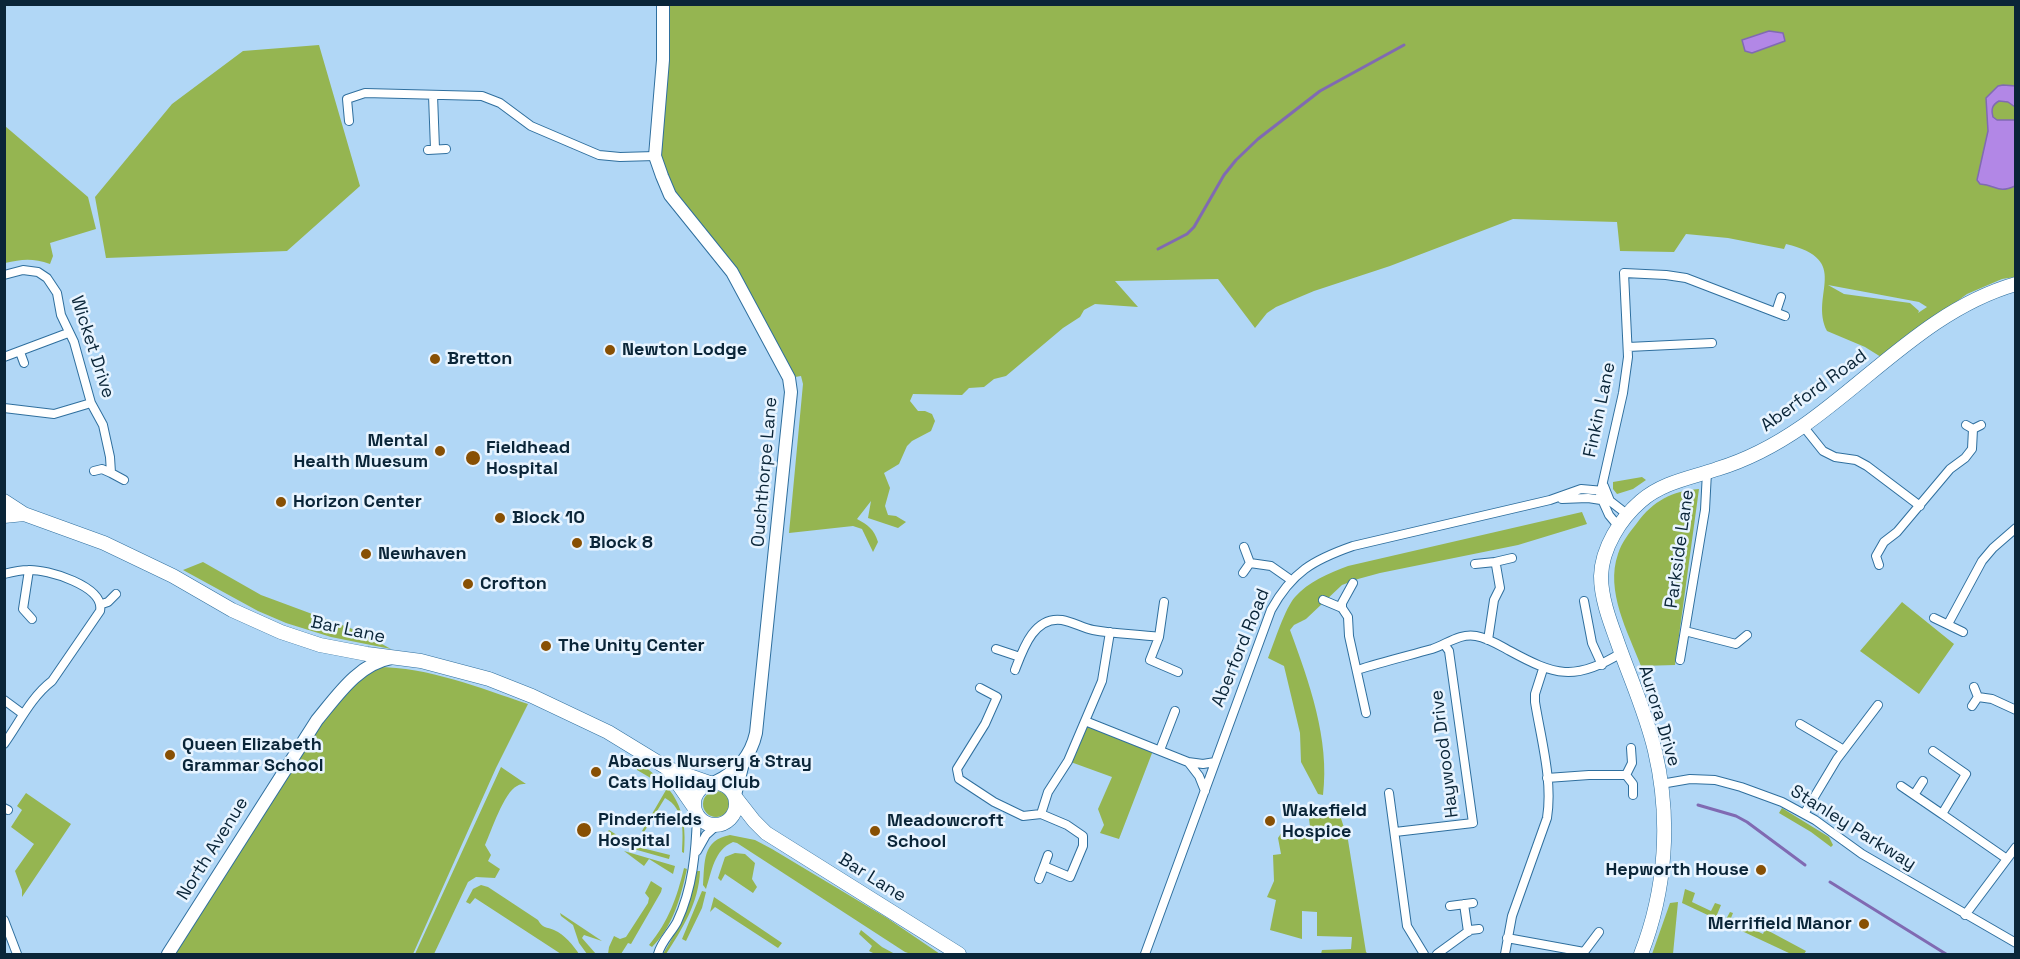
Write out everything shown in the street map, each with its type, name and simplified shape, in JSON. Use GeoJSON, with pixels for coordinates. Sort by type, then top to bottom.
{"type":"FeatureCollection","features":[{"type":"Feature","properties":{"kind":"main road","name":"Aberford Road"},"geometry":{"type":"LineString","coordinates":[[1619,527],[1641,501],[1661,487],[1756,454],[1803,426],[1944,316],[1994,290],[2016,284]]}},
{"type":"Feature","properties":{"kind":"main road","name":"Bar Lane"},"geometry":{"type":"LineString","coordinates":[[4,501],[24,514],[104,543],[173,576],[232,610],[281,632],[320,645],[421,661],[489,679],[608,732],[667,768],[713,782]]}},
{"type":"Feature","properties":{"kind":"main road","name":"Bar Lane"},"geometry":{"type":"LineString","coordinates":[[4,516],[24,514]]}},
{"type":"Feature","properties":{"kind":"main road","name":"Aurora Drive"},"geometry":{"type":"LineString","coordinates":[[1619,527],[1606,550],[1601,578],[1607,615],[1655,751],[1661,784],[1665,834],[1660,886],[1650,930],[1641,954]]}},
{"type":"Feature","properties":{"kind":"main road","name":"Bar Lane"},"geometry":{"type":"LineString","coordinates":[[667,768],[695,811]]}},
{"type":"Feature","properties":{"kind":"main road"},"geometry":{"type":"LineString","coordinates":[[713,782],[725,784],[736,797],[735,813],[721,824],[706,823],[695,811],[694,799],[698,791],[713,782]]}},
{"type":"Feature","properties":{"kind":"main road","name":"Bar Lane"},"geometry":{"type":"LineString","coordinates":[[736,797],[766,833],[958,954]]}},
{"type":"Feature","properties":{"kind":"main road","name":"Bar Lane"},"geometry":{"type":"LineString","coordinates":[[721,824],[766,833]]}},
{"type":"Feature","properties":{"kind":"street","name":"Ouchthorpe Lane"},"geometry":{"type":"LineString","coordinates":[[663,4],[663,60],[655,156],[670,195],[732,272],[789,378],[791,392],[756,733],[753,748],[743,763],[724,778],[713,782]]}},
{"type":"Feature","properties":{"kind":"street"},"geometry":{"type":"LineString","coordinates":[[348,121],[347,99],[365,93],[482,96],[491,98],[531,126],[600,155],[620,158],[655,156]]}},
{"type":"Feature","properties":{"kind":"street"},"geometry":{"type":"LineString","coordinates":[[433,95],[431,149],[446,149]]}},
{"type":"Feature","properties":{"kind":"street","name":"Wicket Drive"},"geometry":{"type":"LineString","coordinates":[[4,275],[23,270],[38,272],[47,278],[57,293],[61,315],[74,342],[92,403],[103,425],[111,473]]}},
{"type":"Feature","properties":{"kind":"street","name":"Finkin Lane"},"geometry":{"type":"LineString","coordinates":[[1602,487],[1629,357],[1624,273],[1686,278],[1776,312]]}},
{"type":"Feature","properties":{"kind":"street"},"geometry":{"type":"LineString","coordinates":[[1781,297],[1776,312],[1785,316]]}},
{"type":"Feature","properties":{"kind":"street"},"geometry":{"type":"LineString","coordinates":[[4,357],[68,333]]}},
{"type":"Feature","properties":{"kind":"street"},"geometry":{"type":"LineString","coordinates":[[1628,347],[1712,344]]}},
{"type":"Feature","properties":{"kind":"street"},"geometry":{"type":"LineString","coordinates":[[20,352],[24,363]]}},
{"type":"Feature","properties":{"kind":"street"},"geometry":{"type":"LineString","coordinates":[[4,408],[54,414],[92,403]]}},
{"type":"Feature","properties":{"kind":"street"},"geometry":{"type":"LineString","coordinates":[[1803,426],[1823,452],[1835,457],[1856,460],[1868,466],[1920,506]]}},
{"type":"Feature","properties":{"kind":"street"},"geometry":{"type":"LineString","coordinates":[[1875,559],[1884,542],[1897,532],[1950,469],[1965,458],[1972,449],[1973,427]]}},
{"type":"Feature","properties":{"kind":"street"},"geometry":{"type":"LineString","coordinates":[[94,471],[102,469],[124,480]]}},
{"type":"Feature","properties":{"kind":"street","name":"Parkside Lane"},"geometry":{"type":"LineString","coordinates":[[1680,660],[1705,510],[1707,472]]}},
{"type":"Feature","properties":{"kind":"street"},"geometry":{"type":"LineString","coordinates":[[1550,500],[1581,489],[1602,487]]}},
{"type":"Feature","properties":{"kind":"street"},"geometry":{"type":"LineString","coordinates":[[1602,487],[1601,500],[1619,527]]}},
{"type":"Feature","properties":{"kind":"street"},"geometry":{"type":"LineString","coordinates":[[1602,487],[1610,501],[1628,515]]}},
{"type":"Feature","properties":{"kind":"street"},"geometry":{"type":"LineString","coordinates":[[1550,500],[1588,498],[1601,500]]}},
{"type":"Feature","properties":{"kind":"street","name":"Aberford Road"},"geometry":{"type":"LineString","coordinates":[[1145,954],[1271,610],[1281,591],[1311,564],[1353,546],[1550,500]]}},
{"type":"Feature","properties":{"kind":"street"},"geometry":{"type":"LineString","coordinates":[[1948,624],[1983,561],[1993,548],[2016,528]]}},
{"type":"Feature","properties":{"kind":"street"},"geometry":{"type":"LineString","coordinates":[[1244,547],[1250,563]]}},
{"type":"Feature","properties":{"kind":"street"},"geometry":{"type":"LineString","coordinates":[[1475,564],[1512,558]]}},
{"type":"Feature","properties":{"kind":"street"},"geometry":{"type":"LineString","coordinates":[[1488,640],[1494,600],[1500,588],[1495,562]]}},
{"type":"Feature","properties":{"kind":"street"},"geometry":{"type":"LineString","coordinates":[[1250,563],[1271,566],[1291,580]]}},
{"type":"Feature","properties":{"kind":"street"},"geometry":{"type":"LineString","coordinates":[[1243,573],[1250,563]]}},
{"type":"Feature","properties":{"kind":"street"},"geometry":{"type":"LineString","coordinates":[[4,574],[29,570],[54,573],[83,585],[99,598],[102,604],[100,611],[52,681],[43,688],[4,744]]}},
{"type":"Feature","properties":{"kind":"street"},"geometry":{"type":"LineString","coordinates":[[29,570],[23,609],[32,619]]}},
{"type":"Feature","properties":{"kind":"street"},"geometry":{"type":"LineString","coordinates":[[1342,608],[1342,603],[1353,583]]}},
{"type":"Feature","properties":{"kind":"street"},"geometry":{"type":"LineString","coordinates":[[102,604],[108,602],[116,594]]}},
{"type":"Feature","properties":{"kind":"street"},"geometry":{"type":"LineString","coordinates":[[1323,600],[1342,608],[1348,617],[1349,636],[1366,713]]}},
{"type":"Feature","properties":{"kind":"street"},"geometry":{"type":"LineString","coordinates":[[1584,601],[1592,643],[1602,665]]}},
{"type":"Feature","properties":{"kind":"street"},"geometry":{"type":"LineString","coordinates":[[1164,602],[1159,637],[1150,660],[1179,672]]}},
{"type":"Feature","properties":{"kind":"street"},"geometry":{"type":"LineString","coordinates":[[1934,618],[1963,632]]}},
{"type":"Feature","properties":{"kind":"street"},"geometry":{"type":"LineString","coordinates":[[1015,670],[1024,645],[1044,623],[1060,620],[1093,630],[1159,637]]}},
{"type":"Feature","properties":{"kind":"street","name":"Parkside Lane"},"geometry":{"type":"LineString","coordinates":[[1684,631],[1736,644],[1747,635]]}},
{"type":"Feature","properties":{"kind":"street"},"geometry":{"type":"LineString","coordinates":[[1041,814],[1048,792],[1068,761],[1102,681],[1110,632]]}},
{"type":"Feature","properties":{"kind":"street"},"geometry":{"type":"LineString","coordinates":[[1357,670],[1475,635],[1543,669],[1569,672],[1602,665],[1621,653]]}},
{"type":"Feature","properties":{"kind":"street","name":"Haywood Drive"},"geometry":{"type":"LineString","coordinates":[[1395,832],[1473,823],[1449,651],[1444,644]]}},
{"type":"Feature","properties":{"kind":"street"},"geometry":{"type":"LineString","coordinates":[[996,649],[1020,657]]}},
{"type":"Feature","properties":{"kind":"street"},"geometry":{"type":"LineString","coordinates":[[353,651],[357,663],[355,678]]}},
{"type":"Feature","properties":{"kind":"street","name":"North Avenue"},"geometry":{"type":"LineString","coordinates":[[168,954],[317,720],[371,664],[394,658]]}},
{"type":"Feature","properties":{"kind":"street"},"geometry":{"type":"LineString","coordinates":[[1505,954],[1516,904],[1549,808],[1547,778],[1534,702],[1543,669]]}},
{"type":"Feature","properties":{"kind":"street"},"geometry":{"type":"LineString","coordinates":[[1974,687],[1978,697]]}},
{"type":"Feature","properties":{"kind":"street"},"geometry":{"type":"LineString","coordinates":[[980,688],[998,697],[985,724],[957,769],[959,780],[994,802],[1023,816],[1041,814],[1067,825],[1083,836],[1083,846],[1070,877],[1044,866]]}},
{"type":"Feature","properties":{"kind":"street"},"geometry":{"type":"LineString","coordinates":[[1972,706],[1978,697]]}},
{"type":"Feature","properties":{"kind":"street"},"geometry":{"type":"LineString","coordinates":[[1978,697],[1992,699],[2016,710]]}},
{"type":"Feature","properties":{"kind":"street"},"geometry":{"type":"LineString","coordinates":[[4,700],[24,714]]}},
{"type":"Feature","properties":{"kind":"street"},"geometry":{"type":"LineString","coordinates":[[1804,814],[1844,750],[1878,705]]}},
{"type":"Feature","properties":{"kind":"street"},"geometry":{"type":"LineString","coordinates":[[1160,750],[1175,711]]}},
{"type":"Feature","properties":{"kind":"street"},"geometry":{"type":"LineString","coordinates":[[1085,721],[1188,762],[1203,764],[1215,762]]}},
{"type":"Feature","properties":{"kind":"street"},"geometry":{"type":"LineString","coordinates":[[1170,724],[1181,729]]}},
{"type":"Feature","properties":{"kind":"street"},"geometry":{"type":"LineString","coordinates":[[1800,725],[1844,750]]}},
{"type":"Feature","properties":{"kind":"street"},"geometry":{"type":"LineString","coordinates":[[1626,776],[1632,763],[1631,748]]}},
{"type":"Feature","properties":{"kind":"street"},"geometry":{"type":"LineString","coordinates":[[1933,751],[1966,774],[1942,814]]}},
{"type":"Feature","properties":{"kind":"street"},"geometry":{"type":"LineString","coordinates":[[1188,762],[1199,776],[1205,791]]}},
{"type":"Feature","properties":{"kind":"street","name":"Ouchthorpe Lane"},"geometry":{"type":"LineString","coordinates":[[736,797],[743,763]]}},
{"type":"Feature","properties":{"kind":"street"},"geometry":{"type":"LineString","coordinates":[[1547,778],[1589,775],[1626,776],[1633,784],[1633,795]]}},
{"type":"Feature","properties":{"kind":"street","name":"Stanley Parkway"},"geometry":{"type":"LineString","coordinates":[[1661,784],[1690,779],[1714,780],[1773,798],[1804,814],[1862,854],[2016,943]]}},
{"type":"Feature","properties":{"kind":"street"},"geometry":{"type":"LineString","coordinates":[[1914,795],[1923,781]]}},
{"type":"Feature","properties":{"kind":"street"},"geometry":{"type":"LineString","coordinates":[[1901,786],[2007,859]]}},
{"type":"Feature","properties":{"kind":"street"},"geometry":{"type":"LineString","coordinates":[[1389,793],[1407,926],[1424,954]]}},
{"type":"Feature","properties":{"kind":"street"},"geometry":{"type":"LineString","coordinates":[[651,954],[658,952],[677,922],[686,896],[695,854],[695,811]]}},
{"type":"Feature","properties":{"kind":"street"},"geometry":{"type":"LineString","coordinates":[[695,854],[706,835],[721,824]]}},
{"type":"Feature","properties":{"kind":"street"},"geometry":{"type":"LineString","coordinates":[[1965,915],[2016,847]]}},
{"type":"Feature","properties":{"kind":"street"},"geometry":{"type":"LineString","coordinates":[[1039,879],[1048,855]]}},
{"type":"Feature","properties":{"kind":"street"},"geometry":{"type":"LineString","coordinates":[[1450,906],[1468,904],[1468,932]]}},
{"type":"Feature","properties":{"kind":"street"},"geometry":{"type":"LineString","coordinates":[[4,920],[17,954]]}},
{"type":"Feature","properties":{"kind":"street"},"geometry":{"type":"LineString","coordinates":[[1437,954],[1468,932],[1479,929]]}},
{"type":"Feature","properties":{"kind":"street"},"geometry":{"type":"LineString","coordinates":[[1507,938],[1584,953],[1599,932]]}},
{"type":"Feature","properties":{"kind":"green space"},"geometry":{"type":"Polygon","coordinates":[[[663,5],[2015,5],[2015,277],[2002,279],[1967,294],[1881,357],[1865,347],[1827,331],[1822,304],[1824,269],[1818,259],[1806,251],[1786,244],[1784,249],[1728,238],[1686,234],[1674,252],[1620,251],[1617,222],[1513,219],[1276,307],[1267,313],[1255,328],[1218,279],[1115,281],[1138,307],[1095,304],[1084,310],[1080,317],[1063,328],[1006,376],[994,379],[984,387],[969,388],[962,395],[913,394],[910,401],[918,411],[932,414],[935,421],[931,431],[907,446],[899,464],[884,473],[890,488],[885,506],[888,515],[896,516],[906,522],[898,528],[868,518],[871,501],[857,519],[875,534],[878,542],[873,552],[862,529],[853,526],[789,533],[803,384],[801,376],[789,378],[732,272],[690,220],[655,156],[663,5]],[[1828,285],[1844,294],[1910,303],[1919,311],[1918,313],[1927,307],[1919,302],[1828,285]]]}},
{"type":"Feature","properties":{"kind":"green space"},"geometry":{"type":"Polygon","coordinates":[[[319,45],[360,186],[287,251],[106,258],[95,197],[172,104],[243,51],[319,45]]]}},
{"type":"Feature","properties":{"kind":"green space"},"geometry":{"type":"Polygon","coordinates":[[[5,126],[88,197],[96,229],[50,243],[53,256],[50,264],[28,260],[5,263],[5,126]]]}},
{"type":"Feature","properties":{"kind":"green space"},"geometry":{"type":"Polygon","coordinates":[[[1642,477],[1646,480],[1633,489],[1617,494],[1613,489],[1613,482],[1642,477]]]}},
{"type":"Feature","properties":{"kind":"green space"},"geometry":{"type":"Polygon","coordinates":[[[1699,489],[1675,665],[1641,666],[1616,597],[1614,582],[1618,554],[1623,542],[1643,515],[1657,503],[1680,492],[1699,489]]]}},
{"type":"Feature","properties":{"kind":"green space"},"geometry":{"type":"Polygon","coordinates":[[[1582,512],[1587,524],[1518,545],[1380,573],[1342,585],[1306,619],[1294,625],[1290,630],[1311,690],[1321,732],[1323,795],[1318,794],[1301,762],[1300,733],[1284,666],[1268,658],[1284,617],[1295,597],[1312,582],[1348,566],[1582,512]]]}},
{"type":"Feature","properties":{"kind":"green space"},"geometry":{"type":"Polygon","coordinates":[[[203,562],[261,595],[358,631],[391,649],[331,637],[286,623],[258,611],[183,570],[203,562]]]}},
{"type":"Feature","properties":{"kind":"green space"},"geometry":{"type":"Polygon","coordinates":[[[1902,602],[1954,644],[1919,694],[1860,651],[1902,602]]]}},
{"type":"Feature","properties":{"kind":"green space"},"geometry":{"type":"Polygon","coordinates":[[[377,667],[435,674],[528,704],[496,768],[413,954],[175,954],[329,712],[350,686],[377,667]]]}},
{"type":"Feature","properties":{"kind":"green space"},"geometry":{"type":"Polygon","coordinates":[[[1085,721],[1154,748],[1119,839],[1100,833],[1104,825],[1098,809],[1112,777],[1068,761],[1085,721]]]}},
{"type":"Feature","properties":{"kind":"green space"},"geometry":{"type":"Polygon","coordinates":[[[638,762],[661,780],[676,800],[684,823],[684,853],[682,852],[682,829],[679,814],[672,803],[665,798],[644,832],[642,831],[666,787],[637,770],[638,762]]]}},
{"type":"Feature","properties":{"kind":"green space"},"geometry":{"type":"Polygon","coordinates":[[[501,767],[526,784],[520,784],[507,796],[485,845],[491,855],[488,861],[500,869],[495,878],[476,877],[468,882],[434,954],[415,954],[501,767]]]}},
{"type":"Feature","properties":{"kind":"green space"},"geometry":{"type":"Polygon","coordinates":[[[716,791],[725,795],[729,804],[725,813],[716,817],[707,813],[703,804],[707,795],[716,791]]]}},
{"type":"Feature","properties":{"kind":"green space"},"geometry":{"type":"Polygon","coordinates":[[[26,793],[71,824],[22,897],[22,890],[15,871],[34,844],[11,827],[22,810],[17,806],[26,793]]]}},
{"type":"Feature","properties":{"kind":"green space"},"geometry":{"type":"Polygon","coordinates":[[[1337,806],[1348,840],[1368,954],[1321,954],[1322,950],[1351,949],[1352,937],[1317,936],[1317,912],[1302,911],[1302,939],[1270,930],[1276,900],[1267,897],[1274,881],[1273,855],[1281,854],[1278,838],[1282,832],[1310,827],[1309,818],[1315,810],[1337,806]]]}},
{"type":"Feature","properties":{"kind":"green space"},"geometry":{"type":"Polygon","coordinates":[[[1782,808],[1829,837],[1833,845],[1831,847],[1779,813],[1782,808]]]}},
{"type":"Feature","properties":{"kind":"green space"},"geometry":{"type":"Polygon","coordinates":[[[609,830],[634,846],[670,855],[669,859],[623,846],[605,835],[609,830]]]}},
{"type":"Feature","properties":{"kind":"green space"},"geometry":{"type":"Polygon","coordinates":[[[730,835],[755,840],[772,849],[887,918],[940,954],[905,952],[737,843],[733,842],[722,850],[712,868],[706,889],[703,885],[707,853],[714,842],[730,835]]]}},
{"type":"Feature","properties":{"kind":"green space"},"geometry":{"type":"Polygon","coordinates":[[[624,851],[675,866],[673,874],[649,859],[644,866],[624,851]]]}},
{"type":"Feature","properties":{"kind":"green space"},"geometry":{"type":"Polygon","coordinates":[[[735,853],[745,854],[755,863],[752,879],[757,887],[753,893],[725,874],[721,881],[718,878],[725,857],[735,853]]]}},
{"type":"Feature","properties":{"kind":"green space"},"geometry":{"type":"Polygon","coordinates":[[[684,868],[687,869],[682,890],[671,921],[652,947],[649,945],[662,927],[671,908],[684,868]]]}},
{"type":"Feature","properties":{"kind":"green space"},"geometry":{"type":"Polygon","coordinates":[[[697,871],[700,871],[697,894],[689,915],[666,954],[663,954],[684,914],[697,871]]]}},
{"type":"Feature","properties":{"kind":"green space"},"geometry":{"type":"Polygon","coordinates":[[[651,881],[662,888],[661,892],[631,944],[628,943],[621,954],[608,954],[614,936],[620,939],[626,937],[648,903],[649,898],[645,893],[651,881]]]}},
{"type":"Feature","properties":{"kind":"green space"},"geometry":{"type":"Polygon","coordinates":[[[481,885],[488,887],[538,920],[543,926],[562,935],[579,954],[561,954],[475,898],[470,904],[466,902],[473,889],[481,885]]]}},
{"type":"Feature","properties":{"kind":"green space"},"geometry":{"type":"Polygon","coordinates":[[[1685,889],[1695,893],[1692,902],[1711,911],[1715,903],[1721,905],[1716,917],[1725,921],[1730,912],[1733,913],[1731,918],[1763,934],[1765,929],[1806,951],[1804,954],[1791,954],[1682,903],[1685,889]]]}},
{"type":"Feature","properties":{"kind":"green space"},"geometry":{"type":"Polygon","coordinates":[[[702,891],[706,892],[702,908],[686,941],[682,939],[702,891]]]}},
{"type":"Feature","properties":{"kind":"green space"},"geometry":{"type":"Polygon","coordinates":[[[714,897],[782,943],[778,948],[715,907],[710,912],[714,897]]]}},
{"type":"Feature","properties":{"kind":"green space"},"geometry":{"type":"Polygon","coordinates":[[[1678,902],[1673,954],[1652,954],[1670,903],[1678,902]]]}},
{"type":"Feature","properties":{"kind":"green space"},"geometry":{"type":"Polygon","coordinates":[[[560,913],[602,941],[584,935],[582,938],[596,954],[587,954],[579,943],[573,925],[560,913]]]}},
{"type":"Feature","properties":{"kind":"green space"},"geometry":{"type":"Polygon","coordinates":[[[861,930],[895,954],[875,954],[869,951],[872,946],[859,934],[861,930]]]}},
{"type":"Feature","properties":{"kind":"shaded area"},"geometry":{"type":"Polygon","coordinates":[[[1769,31],[1783,33],[1785,41],[1752,53],[1745,51],[1742,40],[1769,31]]]}},
{"type":"Feature","properties":{"kind":"shaded area"},"geometry":{"type":"Polygon","coordinates":[[[1998,86],[2016,86],[2015,107],[2008,102],[1999,101],[1992,109],[1993,117],[1997,120],[2015,120],[2015,186],[2000,189],[1980,184],[1977,180],[1988,131],[1986,98],[1998,86]]]}},
{"type":"Feature","properties":{"kind":"waterway"},"geometry":{"type":"LineString","coordinates":[[1158,249],[1187,234],[1194,227],[1224,175],[1258,139],[1320,91],[1404,45]]}},
{"type":"Feature","properties":{"kind":"waterway"},"geometry":{"type":"LineString","coordinates":[[1698,805],[1736,816],[1747,822],[1805,865]]}},
{"type":"Feature","properties":{"kind":"waterway"},"geometry":{"type":"LineString","coordinates":[[1830,882],[1946,954]]}},
{"type":"Feature","properties":{"kind":"place","name":"Newton Lodge"},"geometry":{"type":"Point","coordinates":[610,350]}},
{"type":"Feature","properties":{"kind":"place","name":"Bretton"},"geometry":{"type":"Point","coordinates":[435,359]}},
{"type":"Feature","properties":{"kind":"place","name":"Mental Health Muesum"},"geometry":{"type":"Point","coordinates":[440,451]}},
{"type":"Feature","properties":{"kind":"place","name":"Fieldhead Hospital"},"geometry":{"type":"Point","coordinates":[473,458]}},
{"type":"Feature","properties":{"kind":"place","name":"Horizon Center"},"geometry":{"type":"Point","coordinates":[281,502]}},
{"type":"Feature","properties":{"kind":"place","name":"Block 10"},"geometry":{"type":"Point","coordinates":[500,518]}},
{"type":"Feature","properties":{"kind":"place","name":"Block 8"},"geometry":{"type":"Point","coordinates":[577,543]}},
{"type":"Feature","properties":{"kind":"place","name":"Newhaven"},"geometry":{"type":"Point","coordinates":[366,554]}},
{"type":"Feature","properties":{"kind":"place","name":"Crofton"},"geometry":{"type":"Point","coordinates":[468,584]}},
{"type":"Feature","properties":{"kind":"place","name":"The Unity Center"},"geometry":{"type":"Point","coordinates":[546,646]}},
{"type":"Feature","properties":{"kind":"place","name":"Queen Elizabeth Grammar School"},"geometry":{"type":"Point","coordinates":[170,755]}},
{"type":"Feature","properties":{"kind":"place","name":"Abacus Nursery & Stray Cats Holiday Club"},"geometry":{"type":"Point","coordinates":[596,772]}},
{"type":"Feature","properties":{"kind":"place","name":"Wakefield Hospice"},"geometry":{"type":"Point","coordinates":[1270,821]}},
{"type":"Feature","properties":{"kind":"place","name":"Pinderfields Hospital"},"geometry":{"type":"Point","coordinates":[584,830]}},
{"type":"Feature","properties":{"kind":"place","name":"Meadowcroft School"},"geometry":{"type":"Point","coordinates":[875,831]}},
{"type":"Feature","properties":{"kind":"place","name":"Hepworth House"},"geometry":{"type":"Point","coordinates":[1761,870]}},
{"type":"Feature","properties":{"kind":"place","name":"Merrifield Manor"},"geometry":{"type":"Point","coordinates":[1864,924]}}]}
